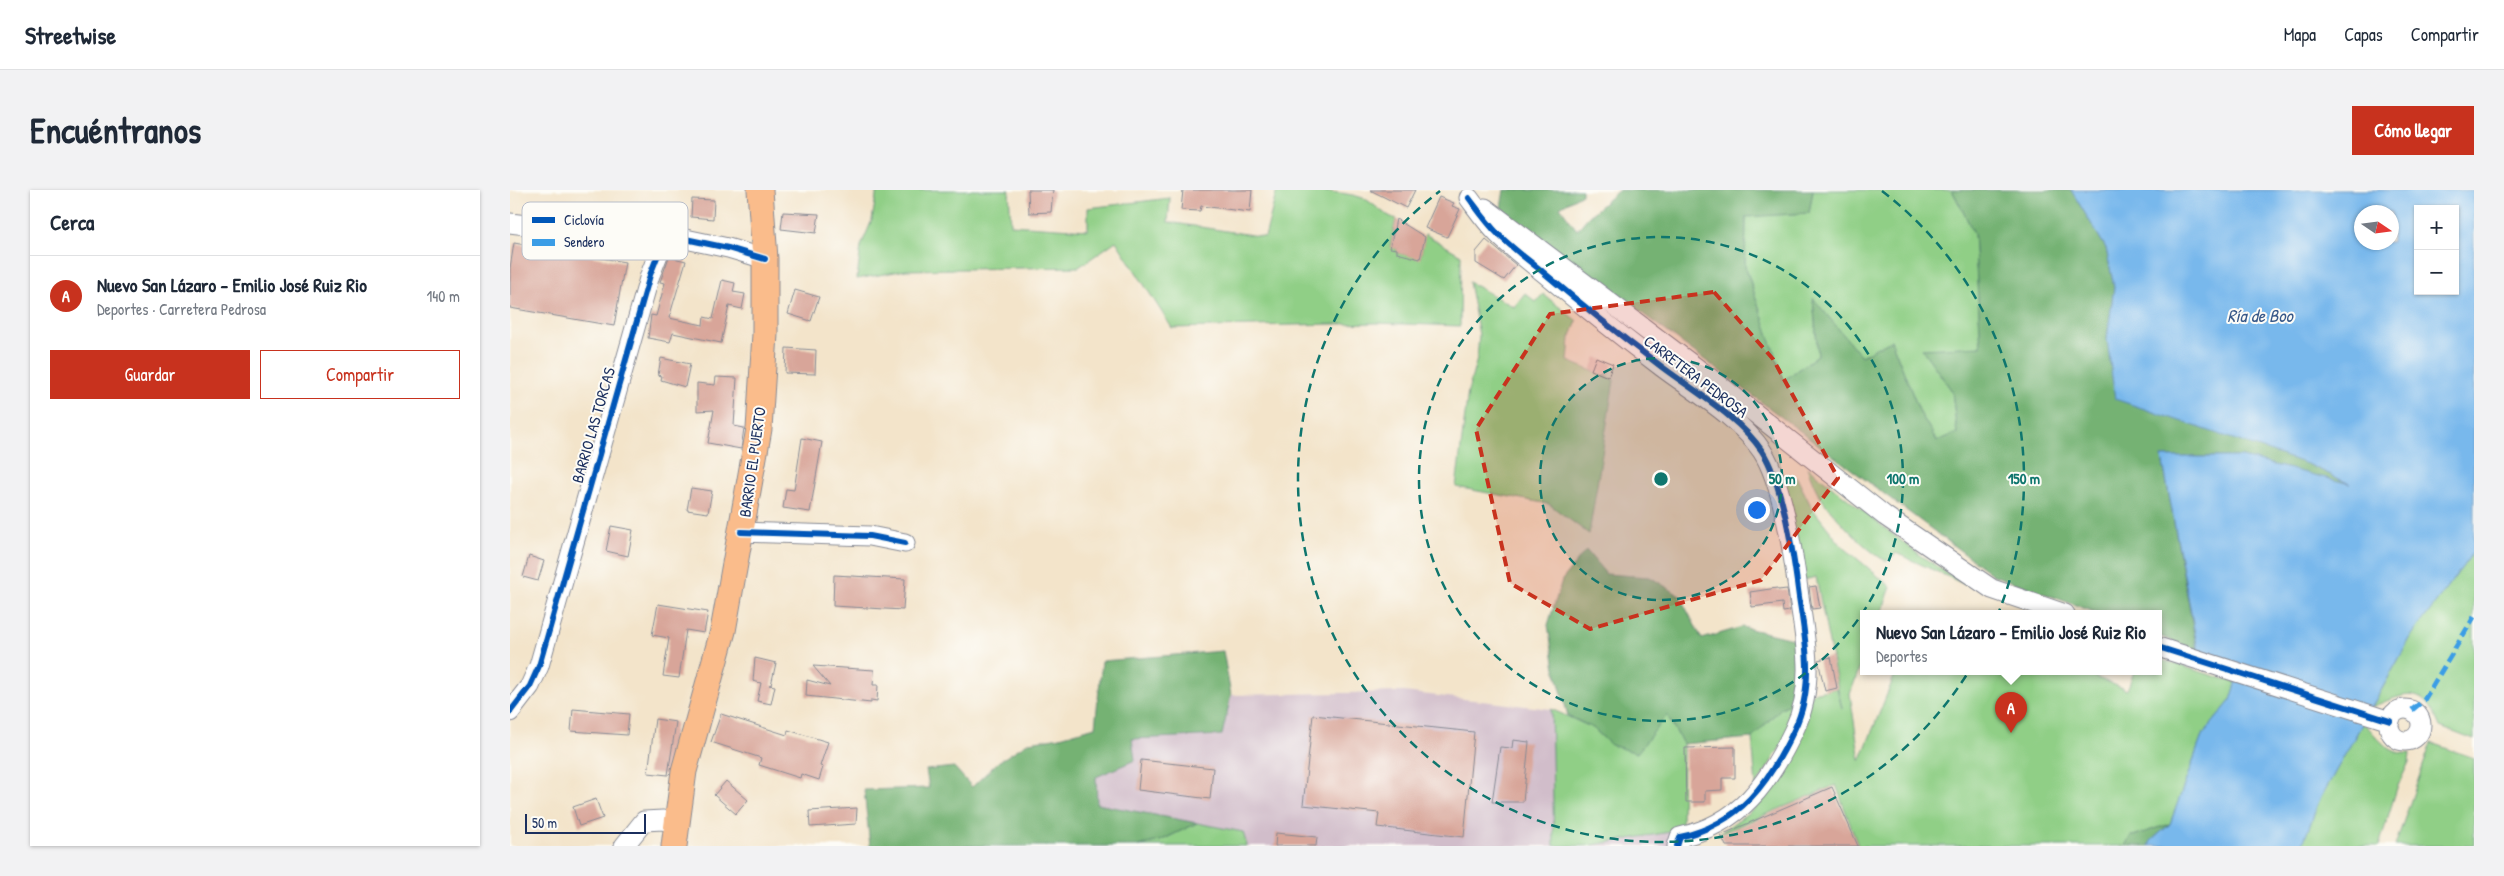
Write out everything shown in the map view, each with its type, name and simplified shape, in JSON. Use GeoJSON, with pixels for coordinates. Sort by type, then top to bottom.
{"type":"FeatureCollection","features":[{"type":"Feature","properties":{"kind":"main road","name":"BARRIO EL PUERTO"},"geometry":{"type":"LineString","coordinates":[[676,835],[684,770],[723,631],[759,429],[766,334],[765,260],[760,190]]}},
{"type":"Feature","properties":{"kind":"street","name":"CARRETERA PEDROSA"},"geometry":{"type":"LineString","coordinates":[[1464,194],[1501,219],[1551,259],[1727,391],[1885,516],[1992,589],[2053,610]]}},
{"type":"Feature","properties":{"kind":"street","name":"CARRETERA PEDROSA"},"geometry":{"type":"LineString","coordinates":[[1464,194],[1498,234],[1595,316],[1741,427],[1761,450],[1775,477],[1797,583],[1808,656],[1808,689],[1801,715],[1781,757],[1752,800],[1722,823],[1696,834],[1680,837],[1677,846]]}},
{"type":"Feature","properties":{"kind":"street"},"geometry":{"type":"LineString","coordinates":[[688,240],[728,248],[765,260]]}},
{"type":"Feature","properties":{"kind":"street","name":"BARRIO LAS TORCAS"},"geometry":{"type":"LineString","coordinates":[[510,712],[530,686],[539,666],[650,275],[656,260]]}},
{"type":"Feature","properties":{"kind":"street"},"geometry":{"type":"LineString","coordinates":[[741,532],[870,536],[904,543]]}},
{"type":"Feature","properties":{"kind":"street"},"geometry":{"type":"LineString","coordinates":[[2162,648],[2390,721]]}},
{"type":"Feature","properties":{"kind":"street"},"geometry":{"type":"LineString","coordinates":[[624,846],[644,821],[663,820],[676,835]]}},
{"type":"Feature","properties":{"kind":"highlighted area"},"geometry":{"type":"Polygon","coordinates":[[[1714,292],[1773,359],[1838,478],[1761,580],[1590,629],[1510,583],[1476,429],[1550,314],[1714,292]]]}},
{"type":"Feature","properties":{"kind":"shaded area"},"geometry":{"type":"Polygon","coordinates":[[[1404,692],[1551,709],[1554,846],[1247,846],[1243,832],[1097,804],[1096,776],[1135,760],[1132,739],[1222,735],[1231,695],[1404,692]]]}},
{"type":"Feature","properties":{"kind":"shaded area"},"geometry":{"type":"Polygon","coordinates":[[[1682,830],[1690,846],[1587,846],[1682,830]]]}},
{"type":"Feature","properties":{"kind":"green space"},"geometry":{"type":"Polygon","coordinates":[[[877,190],[1009,190],[1011,225],[1088,230],[1088,208],[1170,198],[1168,222],[1265,237],[1277,190],[1321,191],[1354,195],[1367,200],[1396,219],[1390,247],[1397,249],[1397,253],[1420,258],[1425,234],[1461,255],[1460,326],[1376,323],[1172,328],[1116,241],[1079,267],[906,270],[857,279],[861,246],[872,220],[877,190]]]}},
{"type":"Feature","properties":{"kind":"green space"},"geometry":{"type":"Polygon","coordinates":[[[1504,190],[1582,190],[1582,194],[1560,207],[1577,230],[1588,217],[1619,190],[1813,190],[1809,213],[1746,217],[1745,266],[1784,380],[1818,355],[1813,298],[1861,356],[1891,340],[1920,413],[1937,441],[1957,433],[1952,391],[1922,349],[1981,346],[1974,233],[1952,190],[2071,190],[2106,248],[2114,287],[2107,339],[2310,465],[2354,486],[2242,457],[2162,457],[2197,650],[2162,637],[2162,610],[2089,610],[1993,575],[1501,208],[1504,190]]]}},
{"type":"Feature","properties":{"kind":"green space"},"geometry":{"type":"Polygon","coordinates":[[[1813,190],[1952,190],[1974,233],[1981,347],[1922,349],[1952,391],[1957,434],[1937,441],[1920,413],[1891,340],[1861,356],[1813,299],[1818,355],[1784,380],[1745,266],[1746,216],[1809,213],[1813,190]]]}},
{"type":"Feature","properties":{"kind":"green space"},"geometry":{"type":"Polygon","coordinates":[[[1469,282],[1514,307],[1525,293],[1536,302],[1543,294],[1577,321],[1570,338],[1568,361],[1614,380],[1589,534],[1549,504],[1456,487],[1468,391],[1477,359],[1479,335],[1469,282]]]}},
{"type":"Feature","properties":{"kind":"green space"},"geometry":{"type":"Polygon","coordinates":[[[1807,467],[1918,554],[1966,585],[1896,553],[1887,561],[1880,558],[1852,534],[1827,506],[1817,491],[1807,467]]]}},
{"type":"Feature","properties":{"kind":"green space"},"geometry":{"type":"Polygon","coordinates":[[[1797,478],[1812,508],[1841,545],[1891,587],[1882,610],[1860,610],[1860,667],[1850,694],[1860,761],[1895,675],[2090,675],[2127,690],[2133,675],[2162,675],[2162,660],[2237,683],[2231,700],[2202,736],[2170,824],[2130,837],[2125,846],[1858,846],[1836,785],[1717,835],[1755,808],[1774,779],[1812,693],[1837,688],[1842,709],[1816,577],[1800,581],[1781,481],[1797,478]]]}},
{"type":"Feature","properties":{"kind":"green space"},"geometry":{"type":"Polygon","coordinates":[[[1586,550],[1606,574],[1650,577],[1679,595],[1702,639],[1742,627],[1797,640],[1804,668],[1796,701],[1781,708],[1752,738],[1683,744],[1667,715],[1637,753],[1611,745],[1593,728],[1568,716],[1555,668],[1548,625],[1562,580],[1586,550]]]}},
{"type":"Feature","properties":{"kind":"green space"},"geometry":{"type":"Polygon","coordinates":[[[2474,551],[2474,740],[2440,727],[2434,713],[2421,698],[2405,696],[2372,707],[2412,635],[2474,551]]]}},
{"type":"Feature","properties":{"kind":"green space"},"geometry":{"type":"Polygon","coordinates":[[[1223,651],[1231,695],[1222,735],[1132,739],[1135,760],[1096,777],[1097,804],[1197,823],[1160,841],[1138,846],[870,846],[864,790],[929,788],[926,770],[954,767],[972,787],[998,762],[1029,742],[1060,737],[1095,727],[1102,661],[1223,651]]]}},
{"type":"Feature","properties":{"kind":"green space"},"geometry":{"type":"Polygon","coordinates":[[[1796,701],[1788,735],[1756,786],[1752,738],[1781,708],[1796,701]]]}},
{"type":"Feature","properties":{"kind":"green space"},"geometry":{"type":"Polygon","coordinates":[[[1551,709],[1593,728],[1612,745],[1667,715],[1683,744],[1682,830],[1587,846],[1554,846],[1551,709]]]}},
{"type":"Feature","properties":{"kind":"green space"},"geometry":{"type":"Polygon","coordinates":[[[2363,722],[2389,748],[2402,753],[2410,753],[2409,762],[2397,788],[2379,846],[2302,846],[2319,801],[2363,722]]]}},
{"type":"Feature","properties":{"kind":"green space"},"geometry":{"type":"Polygon","coordinates":[[[2431,743],[2474,758],[2474,846],[2395,846],[2431,743]]]}},
{"type":"Feature","properties":{"kind":"green space"},"geometry":{"type":"Polygon","coordinates":[[[1197,823],[1243,832],[1247,846],[1138,846],[1160,841],[1197,823]]]}},
{"type":"Feature","properties":{"kind":"green space"},"geometry":{"type":"Polygon","coordinates":[[[2170,824],[2151,841],[2149,846],[2125,846],[2130,837],[2170,824]]]}},
{"type":"Feature","properties":{"kind":"water","name":"Ría de Boo"},"geometry":{"type":"Polygon","coordinates":[[[2071,190],[2474,190],[2474,551],[2412,635],[2319,801],[2302,846],[2149,846],[2151,841],[2170,824],[2202,736],[2231,700],[2242,665],[2198,650],[2162,457],[2242,457],[2350,484],[2310,465],[2115,399],[2107,339],[2114,287],[2106,248],[2071,190]]]}},
{"type":"Feature","properties":{"kind":"building"},"geometry":{"type":"Polygon","coordinates":[[[1028,190],[1053,190],[1051,212],[1029,213],[1028,190]]]}},
{"type":"Feature","properties":{"kind":"building"},"geometry":{"type":"Polygon","coordinates":[[[1183,190],[1252,190],[1250,212],[1201,206],[1200,211],[1181,210],[1183,190]]]}},
{"type":"Feature","properties":{"kind":"building"},"geometry":{"type":"Polygon","coordinates":[[[1370,190],[1415,190],[1406,208],[1370,190]]]}},
{"type":"Feature","properties":{"kind":"building"},"geometry":{"type":"Polygon","coordinates":[[[1439,197],[1454,203],[1452,206],[1460,209],[1447,237],[1425,228],[1439,197]]]}},
{"type":"Feature","properties":{"kind":"building"},"geometry":{"type":"Polygon","coordinates":[[[692,199],[714,200],[713,219],[691,217],[692,199]]]}},
{"type":"Feature","properties":{"kind":"building"},"geometry":{"type":"Polygon","coordinates":[[[783,212],[819,214],[816,233],[781,229],[783,212]]]}},
{"type":"Feature","properties":{"kind":"building"},"geometry":{"type":"Polygon","coordinates":[[[1396,219],[1425,237],[1420,259],[1397,253],[1397,249],[1390,248],[1396,219]]]}},
{"type":"Feature","properties":{"kind":"building"},"geometry":{"type":"Polygon","coordinates":[[[1486,240],[1516,265],[1504,280],[1476,263],[1476,252],[1486,240]]]}},
{"type":"Feature","properties":{"kind":"building"},"geometry":{"type":"Polygon","coordinates":[[[514,243],[522,244],[522,260],[613,260],[625,262],[614,326],[510,308],[510,268],[514,243]]]}},
{"type":"Feature","properties":{"kind":"building"},"geometry":{"type":"Polygon","coordinates":[[[668,260],[686,261],[669,318],[703,325],[704,317],[713,319],[722,280],[735,283],[733,292],[745,294],[742,309],[729,306],[721,343],[673,333],[670,342],[648,338],[651,315],[656,316],[665,283],[660,282],[668,260]]]}},
{"type":"Feature","properties":{"kind":"building"},"geometry":{"type":"Polygon","coordinates":[[[795,290],[819,297],[811,321],[788,314],[795,290]]]}},
{"type":"Feature","properties":{"kind":"building"},"geometry":{"type":"Polygon","coordinates":[[[786,348],[816,350],[815,374],[785,373],[786,348]]]}},
{"type":"Feature","properties":{"kind":"building"},"geometry":{"type":"Polygon","coordinates":[[[1596,357],[1613,364],[1608,377],[1591,370],[1596,357]]]}},
{"type":"Feature","properties":{"kind":"building"},"geometry":{"type":"Polygon","coordinates":[[[661,358],[690,364],[685,387],[661,380],[662,376],[658,375],[661,358]]]}},
{"type":"Feature","properties":{"kind":"building"},"geometry":{"type":"Polygon","coordinates":[[[716,377],[737,378],[734,426],[744,428],[741,449],[708,443],[714,410],[697,411],[697,383],[715,385],[716,377]]]}},
{"type":"Feature","properties":{"kind":"building"},"geometry":{"type":"Polygon","coordinates":[[[802,438],[822,442],[810,512],[783,508],[786,489],[794,490],[802,438]]]}},
{"type":"Feature","properties":{"kind":"building"},"geometry":{"type":"Polygon","coordinates":[[[691,488],[712,491],[708,513],[687,510],[691,488]]]}},
{"type":"Feature","properties":{"kind":"building"},"geometry":{"type":"Polygon","coordinates":[[[611,526],[633,530],[628,556],[606,551],[611,526]]]}},
{"type":"Feature","properties":{"kind":"building"},"geometry":{"type":"Polygon","coordinates":[[[529,556],[544,561],[538,581],[523,577],[529,556]]]}},
{"type":"Feature","properties":{"kind":"building"},"geometry":{"type":"Polygon","coordinates":[[[834,575],[905,579],[903,610],[833,606],[834,575]]]}},
{"type":"Feature","properties":{"kind":"building"},"geometry":{"type":"Polygon","coordinates":[[[1816,586],[1820,608],[1812,609],[1809,587],[1816,586]]]}},
{"type":"Feature","properties":{"kind":"building"},"geometry":{"type":"Polygon","coordinates":[[[1777,588],[1778,590],[1787,589],[1790,611],[1783,612],[1782,603],[1752,607],[1750,592],[1777,588]]]}},
{"type":"Feature","properties":{"kind":"building"},"geometry":{"type":"Polygon","coordinates":[[[658,604],[708,612],[704,633],[686,630],[679,678],[663,676],[669,638],[652,635],[658,604]]]}},
{"type":"Feature","properties":{"kind":"building"},"geometry":{"type":"Polygon","coordinates":[[[1831,657],[1837,688],[1825,691],[1818,660],[1831,657]]]}},
{"type":"Feature","properties":{"kind":"building"},"geometry":{"type":"Polygon","coordinates":[[[755,658],[776,663],[771,685],[769,685],[775,686],[771,704],[757,701],[761,683],[753,681],[755,658]]]}},
{"type":"Feature","properties":{"kind":"building"},"geometry":{"type":"Polygon","coordinates":[[[813,666],[874,670],[873,685],[878,685],[877,701],[871,700],[871,703],[806,696],[807,680],[830,686],[813,666]]]}},
{"type":"Feature","properties":{"kind":"building"},"geometry":{"type":"Polygon","coordinates":[[[573,709],[629,714],[627,735],[571,731],[573,709]]]}},
{"type":"Feature","properties":{"kind":"building"},"geometry":{"type":"Polygon","coordinates":[[[721,714],[787,735],[788,730],[828,742],[820,766],[823,767],[819,780],[801,774],[800,778],[759,765],[761,758],[711,742],[721,714]]]}},
{"type":"Feature","properties":{"kind":"building"},"geometry":{"type":"Polygon","coordinates":[[[1313,715],[1474,732],[1464,837],[1377,827],[1379,813],[1303,805],[1313,715]]]}},
{"type":"Feature","properties":{"kind":"building"},"geometry":{"type":"Polygon","coordinates":[[[655,719],[676,722],[668,775],[648,773],[655,719]]]}},
{"type":"Feature","properties":{"kind":"building"},"geometry":{"type":"Polygon","coordinates":[[[1513,740],[1529,742],[1523,802],[1492,802],[1500,747],[1512,748],[1513,740]]]}},
{"type":"Feature","properties":{"kind":"building"},"geometry":{"type":"Polygon","coordinates":[[[1735,747],[1735,778],[1722,778],[1722,790],[1705,791],[1705,802],[1686,802],[1685,748],[1735,747]]]}},
{"type":"Feature","properties":{"kind":"building"},"geometry":{"type":"Polygon","coordinates":[[[1141,760],[1213,768],[1210,799],[1138,790],[1141,760]]]}},
{"type":"Feature","properties":{"kind":"building"},"geometry":{"type":"Polygon","coordinates":[[[726,781],[748,800],[736,814],[714,795],[726,781]]]}},
{"type":"Feature","properties":{"kind":"building"},"geometry":{"type":"Polygon","coordinates":[[[1832,787],[1858,846],[1726,846],[1721,835],[1832,787]]]}},
{"type":"Feature","properties":{"kind":"building"},"geometry":{"type":"Polygon","coordinates":[[[596,799],[603,818],[579,826],[573,807],[596,799]]]}},
{"type":"Feature","properties":{"kind":"building"},"geometry":{"type":"Polygon","coordinates":[[[857,808],[856,824],[810,827],[809,811],[857,808]]]}},
{"type":"Feature","properties":{"kind":"building"},"geometry":{"type":"Polygon","coordinates":[[[1276,833],[1317,837],[1316,846],[1275,846],[1276,833]]]}},
{"type":"Feature","properties":{"kind":"marked path"},"geometry":{"type":"LineString","coordinates":[[2412,710],[2424,700],[2474,617]]}},
{"type":"Feature","properties":{"kind":"cycle path"},"geometry":{"type":"LineString","coordinates":[[1469,198],[1494,230],[1514,249],[1617,332],[1742,427],[1762,451],[1776,482],[1791,542],[1806,648],[1807,681],[1801,714],[1774,767],[1763,784],[1750,798],[1720,822],[1701,831],[1680,837],[1677,846]]}},
{"type":"Feature","properties":{"kind":"cycle path"},"geometry":{"type":"LineString","coordinates":[[688,240],[728,248],[765,259]]}},
{"type":"Feature","properties":{"kind":"cycle path"},"geometry":{"type":"LineString","coordinates":[[510,712],[530,686],[539,666],[650,275],[656,260]]}},
{"type":"Feature","properties":{"kind":"cycle path"},"geometry":{"type":"LineString","coordinates":[[741,532],[870,536],[905,543]]}},
{"type":"Feature","properties":{"kind":"cycle path"},"geometry":{"type":"LineString","coordinates":[[2162,648],[2390,721]]}},
{"type":"Feature","properties":{"kind":"place","name":"Nuevo San Lázaro - Emilio José Ruiz Rio"},"geometry":{"type":"Point","coordinates":[2011,733]}}]}
